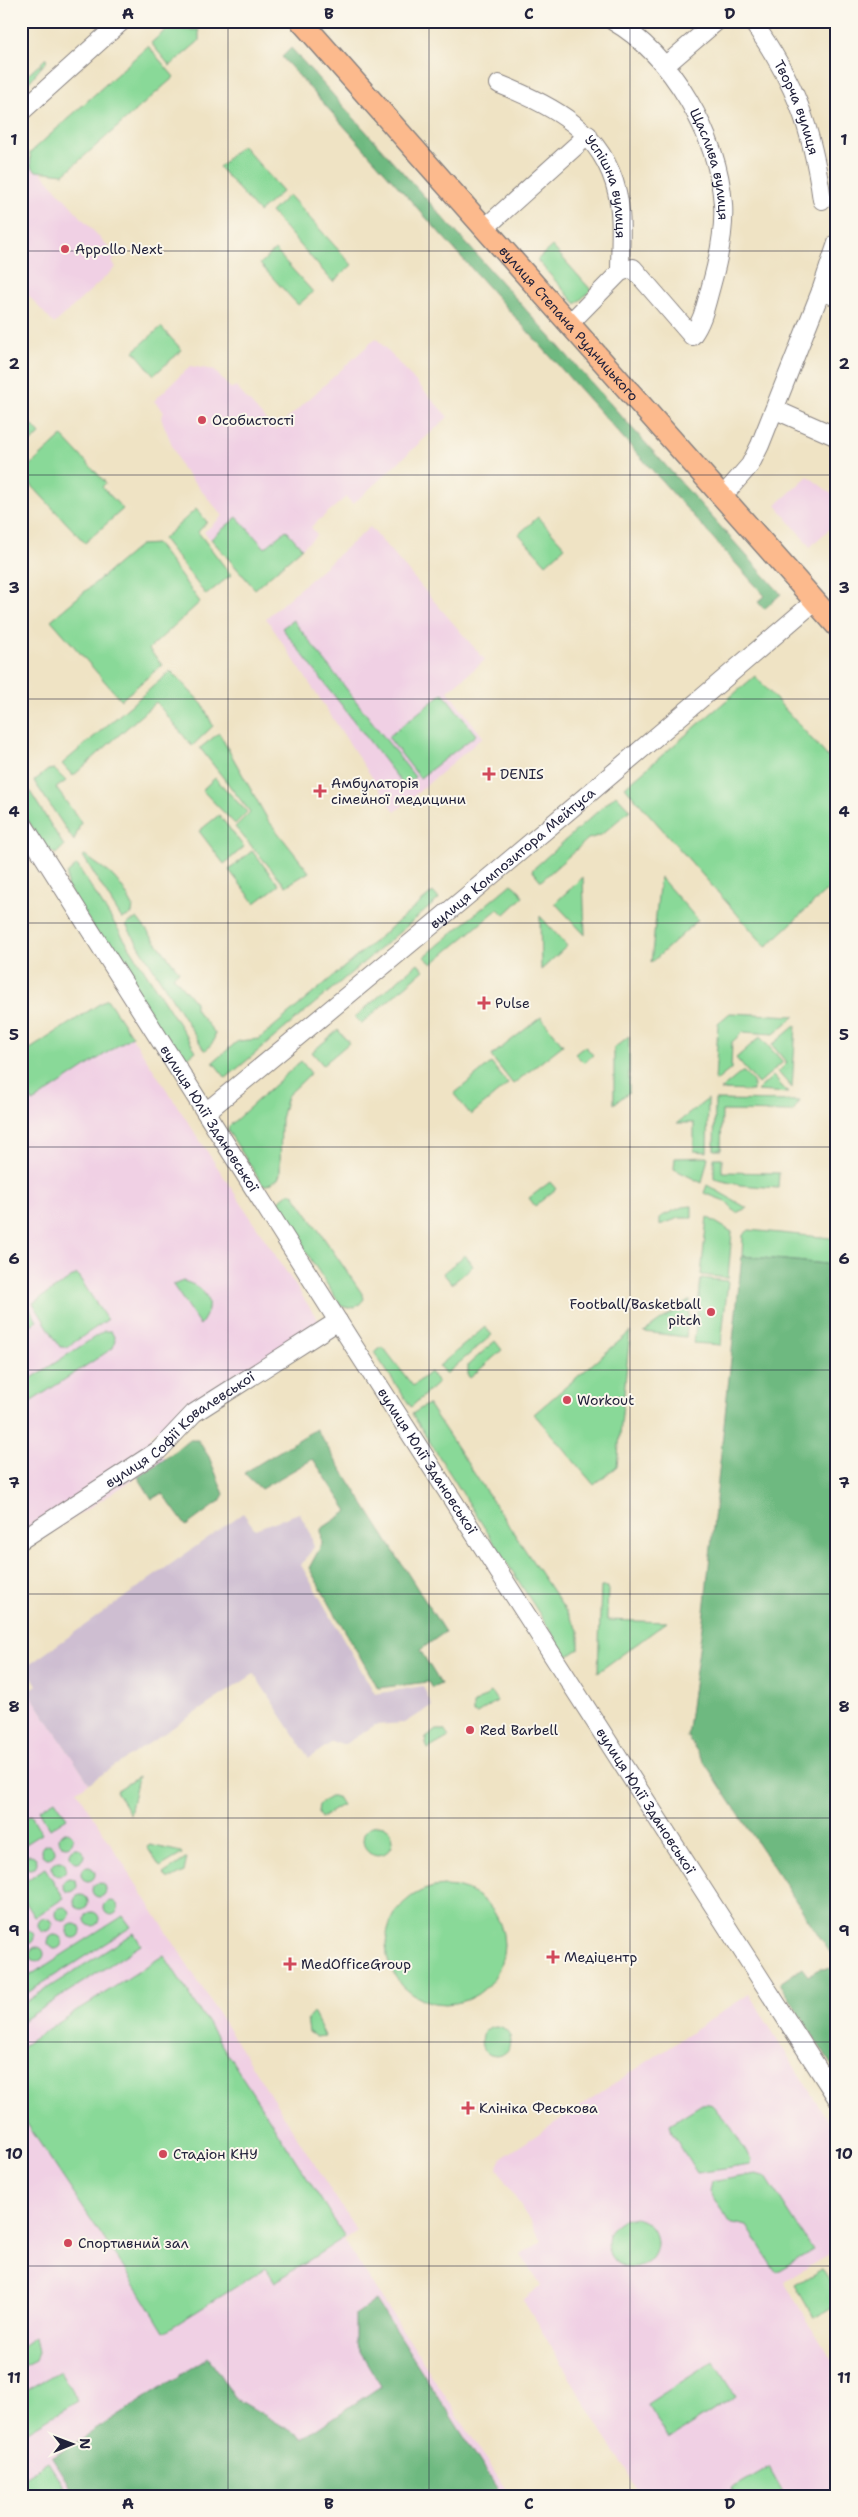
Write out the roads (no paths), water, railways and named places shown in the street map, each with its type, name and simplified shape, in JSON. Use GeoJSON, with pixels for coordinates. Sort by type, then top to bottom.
{"type":"FeatureCollection","features":[{"type":"Feature","properties":{"kind":"main road","name":"вулиця Степана Рудницького"},"geometry":{"type":"LineString","coordinates":[[301,21],[486,227],[837,626]]}},
{"type":"Feature","properties":{"kind":"street"},"geometry":{"type":"LineString","coordinates":[[21,112],[122,21]]}},
{"type":"Feature","properties":{"kind":"street","name":"Щаслива вулиця"},"geometry":{"type":"LineString","coordinates":[[612,21],[644,43],[666,65],[691,106],[711,151],[723,205],[722,232],[714,276],[699,327],[692,336],[633,268],[620,272]]}},
{"type":"Feature","properties":{"kind":"street"},"geometry":{"type":"LineString","coordinates":[[666,65],[717,21]]}},
{"type":"Feature","properties":{"kind":"street","name":"Творча вулиця"},"geometry":{"type":"LineString","coordinates":[[752,21],[767,42],[800,103],[811,138],[822,200]]}},
{"type":"Feature","properties":{"kind":"street","name":"Успішна вулиця"},"geometry":{"type":"LineString","coordinates":[[499,84],[555,109],[588,135],[603,160],[617,193],[620,210],[620,272]]}},
{"type":"Feature","properties":{"kind":"street"},"geometry":{"type":"LineString","coordinates":[[486,227],[588,135]]}},
{"type":"Feature","properties":{"kind":"street"},"geometry":{"type":"LineString","coordinates":[[722,496],[750,464],[829,294],[837,243]]}},
{"type":"Feature","properties":{"kind":"street"},"geometry":{"type":"LineString","coordinates":[[570,323],[620,272]]}},
{"type":"Feature","properties":{"kind":"street"},"geometry":{"type":"LineString","coordinates":[[776,410],[837,437]]}},
{"type":"Feature","properties":{"kind":"street","name":"вулиця Композитора Мейтуса"},"geometry":{"type":"LineString","coordinates":[[206,1112],[500,871],[648,741],[815,601]]}},
{"type":"Feature","properties":{"kind":"street","name":"вулиця Юлії Здановської"},"geometry":{"type":"LineString","coordinates":[[21,821],[338,1321],[837,2098]]}},
{"type":"Feature","properties":{"kind":"street","name":"вулиця Софії Ковалевської"},"geometry":{"type":"LineString","coordinates":[[21,1540],[159,1450],[194,1413],[338,1321]]}},
{"type":"Feature","properties":{"kind":"place","name":"Appollo Next"},"geometry":{"type":"Point","coordinates":[65,249]}},
{"type":"Feature","properties":{"kind":"place","name":"Особистості"},"geometry":{"type":"Point","coordinates":[202,420]}},
{"type":"Feature","properties":{"kind":"place","name":"DENIS"},"geometry":{"type":"Point","coordinates":[489,774]}},
{"type":"Feature","properties":{"kind":"place","name":"Амбулаторія сімейної медицини"},"geometry":{"type":"Point","coordinates":[320,791]}},
{"type":"Feature","properties":{"kind":"place","name":"Pulse"},"geometry":{"type":"Point","coordinates":[484,1003]}},
{"type":"Feature","properties":{"kind":"place","name":"Football/Basketball pitch"},"geometry":{"type":"Point","coordinates":[711,1312]}},
{"type":"Feature","properties":{"kind":"place","name":"Workout"},"geometry":{"type":"Point","coordinates":[567,1400]}},
{"type":"Feature","properties":{"kind":"place","name":"Red Barbell"},"geometry":{"type":"Point","coordinates":[470,1730]}},
{"type":"Feature","properties":{"kind":"place","name":"Медіцентр"},"geometry":{"type":"Point","coordinates":[553,1957]}},
{"type":"Feature","properties":{"kind":"place","name":"MedOfficeGroup"},"geometry":{"type":"Point","coordinates":[290,1964]}},
{"type":"Feature","properties":{"kind":"place","name":"Клініка Феськова"},"geometry":{"type":"Point","coordinates":[468,2108]}},
{"type":"Feature","properties":{"kind":"place","name":"Стадіон КНУ"},"geometry":{"type":"Point","coordinates":[163,2154]}},
{"type":"Feature","properties":{"kind":"place","name":"Спортивний зал"},"geometry":{"type":"Point","coordinates":[68,2243]}}]}
